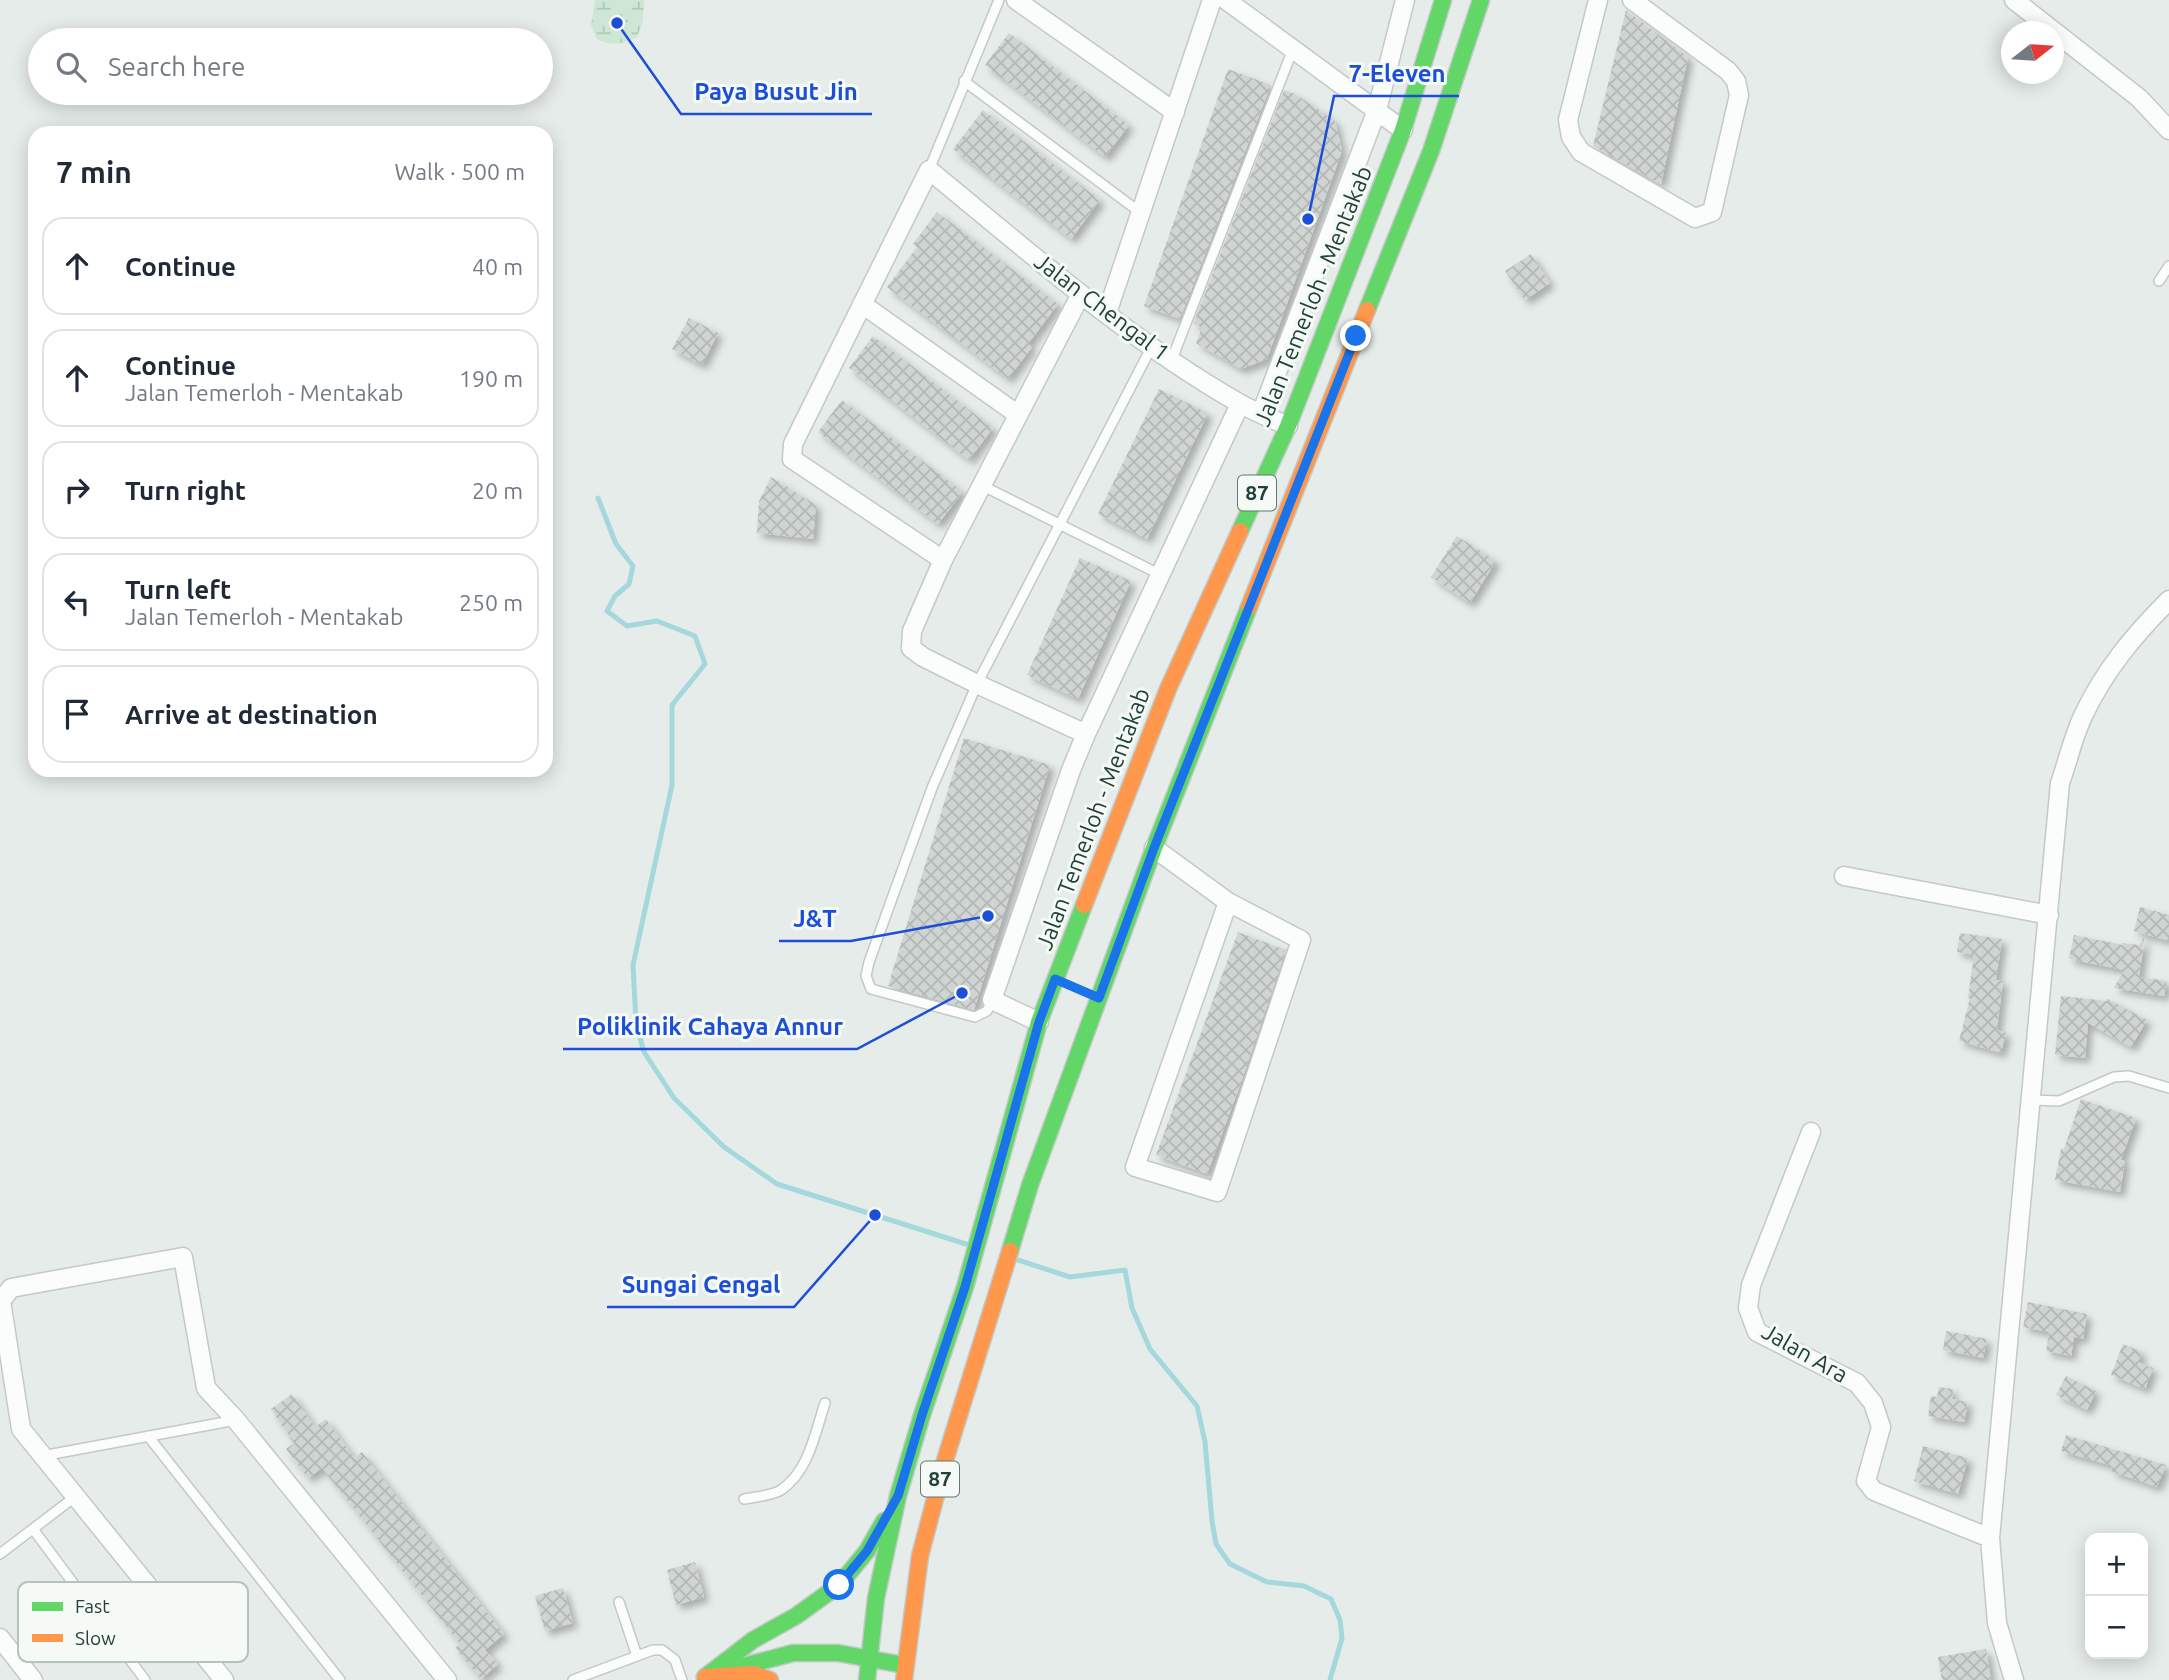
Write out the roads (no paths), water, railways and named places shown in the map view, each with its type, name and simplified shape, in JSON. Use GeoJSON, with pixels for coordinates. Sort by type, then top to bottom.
{"type":"FeatureCollection","features":[{"type":"Feature","properties":{"kind":"main road","name":"Jalan Temerloh - Mentakab"},"geometry":{"type":"LineString","coordinates":[[867,1680],[876,1598],[898,1496],[996,1184],[1039,1022],[1061,982],[1168,689],[1288,426],[1403,130],[1443,0]]}},
{"type":"Feature","properties":{"kind":"main road","name":"87"},"geometry":{"type":"LineString","coordinates":[[904,1673],[920,1556],[946,1457],[994,1297],[1094,995],[1432,151],[1481,0]]}},
{"type":"Feature","properties":{"kind":"main road"},"geometry":{"type":"LineString","coordinates":[[701,1679],[753,1640],[796,1616],[839,1585],[867,1551],[898,1496]]}},
{"type":"Feature","properties":{"kind":"main road"},"geometry":{"type":"LineString","coordinates":[[701,1679],[793,1653],[838,1653],[869,1659],[904,1673]]}},
{"type":"Feature","properties":{"kind":"main road"},"geometry":{"type":"LineString","coordinates":[[701,1679],[754,1674],[770,1680]]}},
{"type":"Feature","properties":{"kind":"street"},"geometry":{"type":"LineString","coordinates":[[1016,0],[1175,112]]}},
{"type":"Feature","properties":{"kind":"street"},"geometry":{"type":"LineString","coordinates":[[1108,313],[1212,0]]}},
{"type":"Feature","properties":{"kind":"street"},"geometry":{"type":"LineString","coordinates":[[1226,0],[1403,130]]}},
{"type":"Feature","properties":{"kind":"street"},"geometry":{"type":"LineString","coordinates":[[1261,414],[1377,110],[1405,0]]}},
{"type":"Feature","properties":{"kind":"street"},"geometry":{"type":"LineString","coordinates":[[1598,0],[1568,120],[1571,137],[1581,152],[1695,218],[1712,212],[1739,94],[1736,81],[1728,71],[1632,0]]}},
{"type":"Feature","properties":{"kind":"street"},"geometry":{"type":"LineString","coordinates":[[2014,0],[2139,98],[2169,130]]}},
{"type":"Feature","properties":{"kind":"street"},"geometry":{"type":"LineString","coordinates":[[929,170],[793,444],[792,459],[943,560]]}},
{"type":"Feature","properties":{"kind":"street","name":"Jalan Chengal 1"},"geometry":{"type":"LineString","coordinates":[[929,170],[1081,294],[1152,345],[1240,404],[1288,426]]}},
{"type":"Feature","properties":{"kind":"street"},"geometry":{"type":"LineString","coordinates":[[1081,294],[943,560],[912,631],[911,648],[923,657],[977,684],[1086,734]]}},
{"type":"Feature","properties":{"kind":"street"},"geometry":{"type":"LineString","coordinates":[[862,304],[1017,414]]}},
{"type":"Feature","properties":{"kind":"street"},"geometry":{"type":"LineString","coordinates":[[1039,1022],[992,1000],[1071,770],[1240,404]]}},
{"type":"Feature","properties":{"kind":"street"},"geometry":{"type":"LineString","coordinates":[[2014,1680],[1997,1623],[1990,1538],[2060,783],[2082,717],[2110,666],[2138,630],[2169,600]]}},
{"type":"Feature","properties":{"kind":"street"},"geometry":{"type":"LineString","coordinates":[[1154,848],[1228,902],[1301,940],[1217,1192],[1135,1167],[1228,902]]}},
{"type":"Feature","properties":{"kind":"street"},"geometry":{"type":"LineString","coordinates":[[1844,877],[2049,915]]}},
{"type":"Feature","properties":{"kind":"street","name":"Jalan Ara"},"geometry":{"type":"LineString","coordinates":[[1811,1132],[1751,1285],[1748,1308],[1758,1332],[1857,1383],[1873,1403],[1881,1427],[1866,1481],[1874,1491],[1990,1538]]}},
{"type":"Feature","properties":{"kind":"street"},"geometry":{"type":"LineString","coordinates":[[145,1582],[21,1429],[1,1301],[11,1288],[183,1257],[206,1388],[236,1420],[447,1680]]}},
{"type":"Feature","properties":{"kind":"street"},"geometry":{"type":"LineString","coordinates":[[0,1638],[18,1661]]}},
{"type":"Feature","properties":{"kind":"street"},"geometry":{"type":"LineString","coordinates":[[19,1662],[33,1680]]}},
{"type":"Feature","properties":{"kind":"street"},"geometry":{"type":"LineString","coordinates":[[210,1662],[224,1680]]}},
{"type":"Feature","properties":{"kind":"lane"},"geometry":{"type":"LineString","coordinates":[[929,170],[999,0]]}},
{"type":"Feature","properties":{"kind":"lane"},"geometry":{"type":"LineString","coordinates":[[1172,359],[1293,49]]}},
{"type":"Feature","properties":{"kind":"lane"},"geometry":{"type":"LineString","coordinates":[[964,81],[1141,213]]}},
{"type":"Feature","properties":{"kind":"lane"},"geometry":{"type":"LineString","coordinates":[[2159,281],[2169,266]]}},
{"type":"Feature","properties":{"kind":"lane"},"geometry":{"type":"LineString","coordinates":[[992,1000],[987,1011],[975,1017],[871,989],[866,975],[881,922],[927,800],[977,684],[1152,345]]}},
{"type":"Feature","properties":{"kind":"lane"},"geometry":{"type":"LineString","coordinates":[[981,485],[1161,575]]}},
{"type":"Feature","properties":{"kind":"lane"},"geometry":{"type":"LineString","coordinates":[[2032,1100],[2059,1101],[2114,1077],[2129,1076],[2169,1088]]}},
{"type":"Feature","properties":{"kind":"lane"},"geometry":{"type":"LineString","coordinates":[[744,1499],[779,1491],[796,1477],[809,1454],[825,1403]]}},
{"type":"Feature","properties":{"kind":"lane"},"geometry":{"type":"LineString","coordinates":[[43,1456],[236,1420]]}},
{"type":"Feature","properties":{"kind":"lane"},"geometry":{"type":"LineString","coordinates":[[148,1436],[340,1680]]}},
{"type":"Feature","properties":{"kind":"lane"},"geometry":{"type":"LineString","coordinates":[[0,1554],[76,1496]]}},
{"type":"Feature","properties":{"kind":"lane"},"geometry":{"type":"LineString","coordinates":[[33,1529],[72,1582]]}},
{"type":"Feature","properties":{"kind":"lane"},"geometry":{"type":"LineString","coordinates":[[619,1602],[637,1656]]}},
{"type":"Feature","properties":{"kind":"lane"},"geometry":{"type":"LineString","coordinates":[[573,1680],[653,1650],[662,1650],[675,1660],[682,1680]]}},
{"type":"Feature","properties":{"kind":"lane"},"geometry":{"type":"LineString","coordinates":[[132,1662],[145,1680]]}},
{"type":"Feature","properties":{"kind":"waterway"},"geometry":{"type":"LineString","coordinates":[[598,498],[616,544],[633,566],[629,584],[615,596],[607,611],[627,626],[657,621],[695,636],[705,664],[672,705],[672,785],[633,965],[636,1023],[644,1052],[674,1098],[724,1147],[777,1184],[966,1244]]}},
{"type":"Feature","properties":{"kind":"waterway"},"geometry":{"type":"LineString","coordinates":[[1015,1259],[1070,1277],[1125,1270],[1132,1308],[1150,1349],[1197,1406],[1205,1442],[1216,1544],[1230,1564],[1267,1582],[1304,1586],[1331,1599],[1340,1620],[1342,1638],[1330,1680]]}},
{"type":"Feature","properties":{"kind":"place","name":"Paya Busut Jin"},"geometry":{"type":"Point","coordinates":[617,23]}},
{"type":"Feature","properties":{"kind":"place","name":"7-Eleven"},"geometry":{"type":"Point","coordinates":[1308,219]}},
{"type":"Feature","properties":{"kind":"place","name":"J&T"},"geometry":{"type":"Point","coordinates":[988,916]}},
{"type":"Feature","properties":{"kind":"place","name":"Poliklinik Cahaya Annur"},"geometry":{"type":"Point","coordinates":[962,993]}},
{"type":"Feature","properties":{"kind":"place","name":"Sungai Cengal"},"geometry":{"type":"Point","coordinates":[875,1215]}}]}
